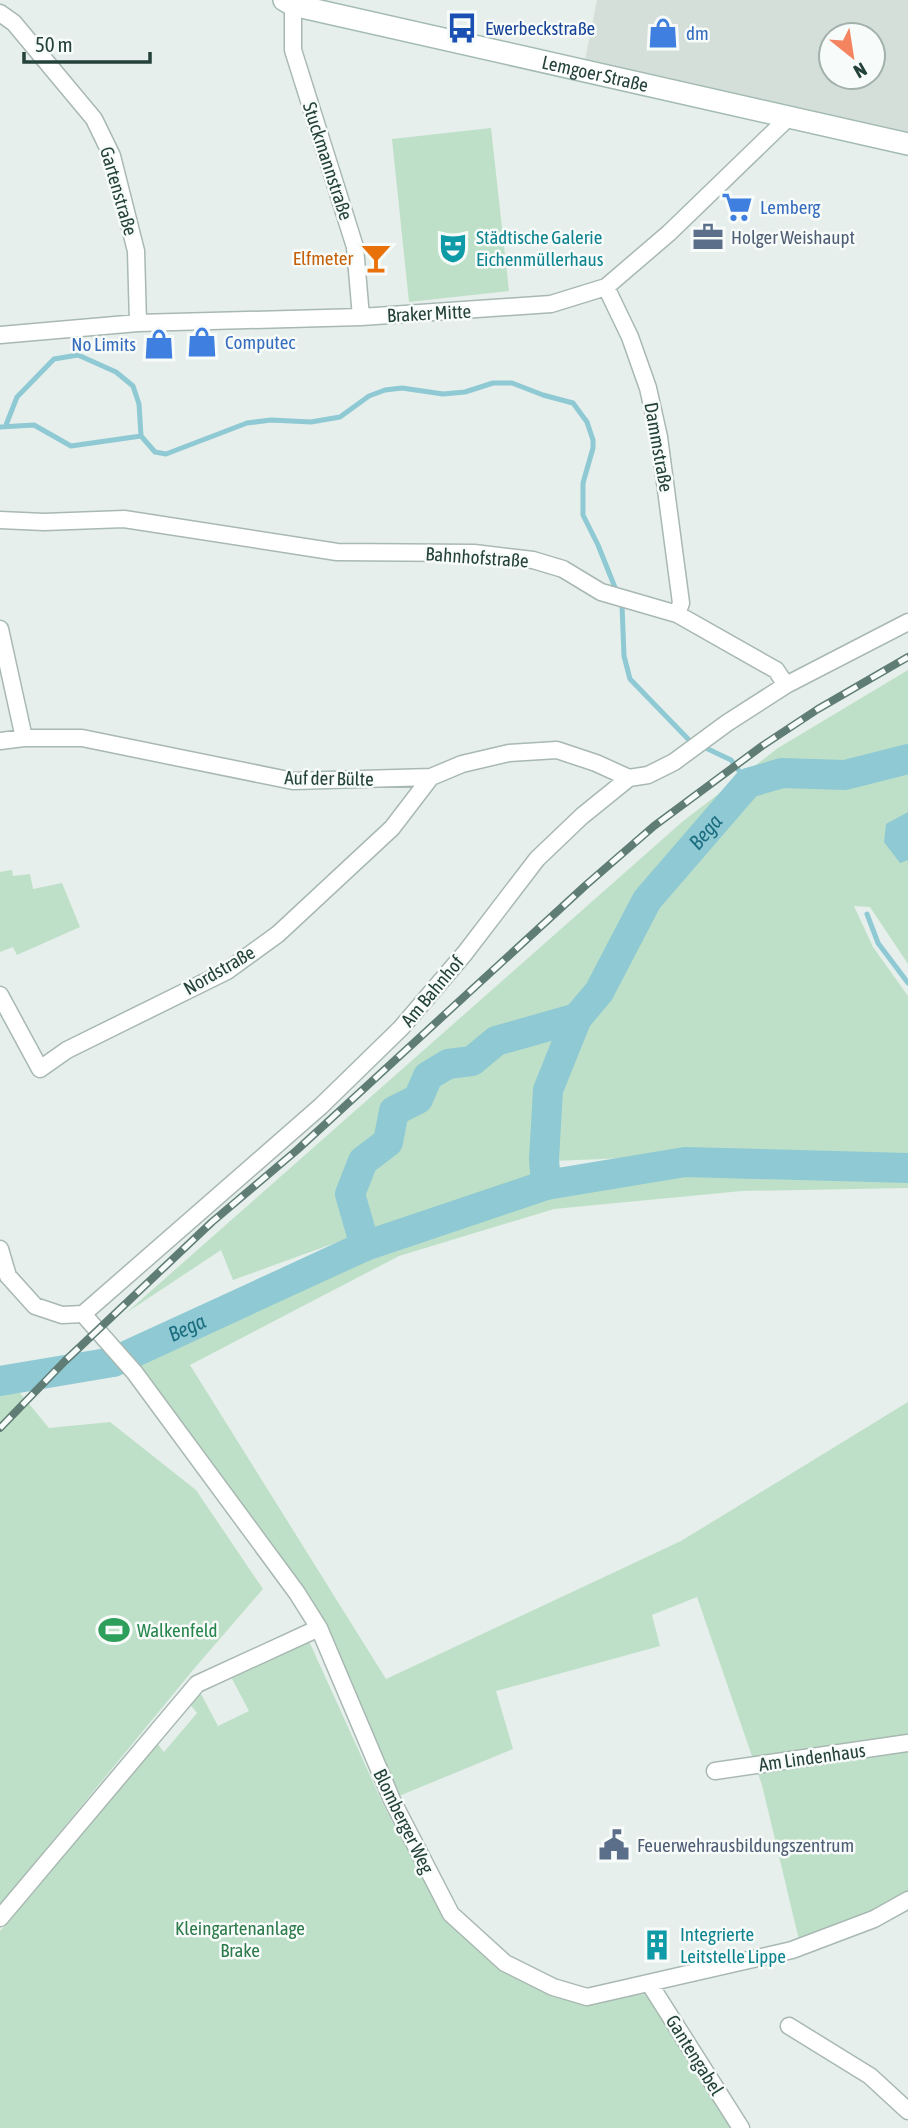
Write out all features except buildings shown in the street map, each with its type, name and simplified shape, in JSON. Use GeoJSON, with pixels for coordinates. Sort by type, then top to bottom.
{"type":"FeatureCollection","features":[{"type":"Feature","properties":{"kind":"main road","name":"Lemgoer Straße"},"geometry":{"type":"LineString","coordinates":[[291,2],[908,144]]}},
{"type":"Feature","properties":{"kind":"street","name":"Stuckmannstraße"},"geometry":{"type":"LineString","coordinates":[[291,2],[293,50],[355,247],[361,317]]}},
{"type":"Feature","properties":{"kind":"street","name":"Gartenstraße"},"geometry":{"type":"LineString","coordinates":[[0,13],[14,23],[94,119],[112,156],[136,251],[138,323]]}},
{"type":"Feature","properties":{"kind":"street","name":"Braker Mitte"},"geometry":{"type":"LineString","coordinates":[[0,335],[138,323],[361,317],[551,304],[606,287],[669,233],[788,118]]}},
{"type":"Feature","properties":{"kind":"street","name":"Dammstraße"},"geometry":{"type":"LineString","coordinates":[[606,287],[630,337],[648,388],[659,438],[681,603],[677,614]]}},
{"type":"Feature","properties":{"kind":"street","name":"Bahnhofstraße"},"geometry":{"type":"LineString","coordinates":[[0,520],[44,522],[124,519],[337,552],[474,553],[533,560],[563,569],[601,592],[677,614],[776,670],[786,685]]}},
{"type":"Feature","properties":{"kind":"street"},"geometry":{"type":"LineString","coordinates":[[786,685],[908,622]]}},
{"type":"Feature","properties":{"kind":"street"},"geometry":{"type":"LineString","coordinates":[[0,629],[24,738]]}},
{"type":"Feature","properties":{"kind":"street","name":"Am Bahnhof"},"geometry":{"type":"LineString","coordinates":[[83,1314],[321,1106],[401,1028],[465,953],[537,859],[582,816],[629,778],[649,775],[674,762],[727,723],[786,685]]}},
{"type":"Feature","properties":{"kind":"street","name":"Auf der Bülte"},"geometry":{"type":"LineString","coordinates":[[0,741],[24,738],[82,738],[293,781],[431,777],[462,764],[509,753],[557,750],[629,778]]}},
{"type":"Feature","properties":{"kind":"street","name":"Nordstraße"},"geometry":{"type":"LineString","coordinates":[[0,995],[40,1069],[67,1050],[227,971],[278,934],[392,828],[431,777]]}},
{"type":"Feature","properties":{"kind":"street"},"geometry":{"type":"LineString","coordinates":[[0,1250],[8,1276],[35,1306],[62,1315],[83,1314]]}},
{"type":"Feature","properties":{"kind":"street","name":"Blomberger Weg"},"geometry":{"type":"LineString","coordinates":[[83,1314],[135,1373],[297,1593],[319,1628],[392,1800],[451,1914],[505,1963],[553,1987],[587,1997],[792,1950],[874,1919],[908,1900]]}},
{"type":"Feature","properties":{"kind":"street"},"geometry":{"type":"LineString","coordinates":[[0,1918],[197,1684],[319,1628]]}},
{"type":"Feature","properties":{"kind":"street","name":"Am Lindenhaus"},"geometry":{"type":"LineString","coordinates":[[715,1771],[908,1743]]}},
{"type":"Feature","properties":{"kind":"street","name":"Gantengabel"},"geometry":{"type":"LineString","coordinates":[[649,1983],[741,2128]]}},
{"type":"Feature","properties":{"kind":"street"},"geometry":{"type":"LineString","coordinates":[[789,2026],[870,2076],[908,2111]]}},
{"type":"Feature","properties":{"kind":"shaded area"},"geometry":{"type":"Polygon","coordinates":[[[597,0],[908,0],[908,133],[585,60],[597,0]]]}},
{"type":"Feature","properties":{"kind":"green space"},"geometry":{"type":"Polygon","coordinates":[[[491,128],[509,291],[409,302],[392,139],[491,128]]]}},
{"type":"Feature","properties":{"kind":"green space"},"geometry":{"type":"Polygon","coordinates":[[[908,670],[908,964],[870,907],[854,906],[873,947],[908,996],[908,1160],[682,1156],[551,1161],[554,1093],[564,1049],[550,1046],[542,1089],[537,1183],[346,1239],[233,1280],[221,1250],[126,1313],[682,822],[778,748],[908,670]]]}},
{"type":"Feature","properties":{"kind":"green space"},"geometry":{"type":"Polygon","coordinates":[[[12,870],[13,876],[30,874],[33,889],[62,883],[80,927],[17,955],[13,947],[0,952],[0,872],[12,870]]]}},
{"type":"Feature","properties":{"kind":"green space"},"geometry":{"type":"Polygon","coordinates":[[[685,1166],[908,1171],[908,1188],[742,1191],[554,1209],[399,1256],[190,1365],[386,1679],[681,1541],[908,1402],[908,1894],[871,1914],[799,1940],[762,1785],[697,1597],[652,1615],[660,1646],[496,1691],[513,1749],[399,1796],[324,1622],[126,1349],[369,1243],[549,1191],[685,1166]]]}},
{"type":"Feature","properties":{"kind":"green space","name":"Walkenfeld"},"geometry":{"type":"Polygon","coordinates":[[[11,1382],[49,1428],[110,1422],[196,1490],[263,1589],[0,1905],[0,1385],[11,1382]]]}},
{"type":"Feature","properties":{"kind":"green space","name":"Kleingartenanlage Brake"},"geometry":{"type":"Polygon","coordinates":[[[308,1639],[383,1804],[444,1917],[502,1969],[587,1997],[649,1994],[733,2128],[0,2128],[0,1931],[156,1742],[164,1752],[197,1713],[189,1703],[199,1690],[218,1726],[249,1711],[230,1675],[308,1639]]]}},
{"type":"Feature","properties":{"kind":"water"},"geometry":{"type":"Polygon","coordinates":[[[908,812],[908,860],[900,863],[884,842],[886,824],[908,812]]]}},
{"type":"Feature","properties":{"kind":"waterway"},"geometry":{"type":"LineString","coordinates":[[6,425],[17,397],[54,359],[78,355],[116,372],[133,386],[139,404],[141,436]]}},
{"type":"Feature","properties":{"kind":"waterway"},"geometry":{"type":"LineString","coordinates":[[0,427],[34,425],[71,446],[141,436],[155,452],[166,454],[247,423],[271,420],[311,422],[340,417],[369,396],[385,390],[402,388],[443,394],[465,392],[493,383],[512,383],[573,403],[587,422],[593,440],[583,483],[583,515],[622,605],[624,656],[630,679],[689,740],[731,760],[748,783]]}},
{"type":"Feature","properties":{"kind":"waterway","name":"Bega"},"geometry":{"type":"LineString","coordinates":[[365,1246],[350,1194],[363,1161],[388,1142],[394,1111],[418,1099],[428,1076],[448,1064],[472,1061],[496,1041],[577,1018],[599,992],[647,900],[748,783],[782,773],[845,775],[908,759]]}},
{"type":"Feature","properties":{"kind":"waterway"},"geometry":{"type":"LineString","coordinates":[[867,914],[878,943],[908,983]]}},
{"type":"Feature","properties":{"kind":"waterway","name":"Bega"},"geometry":{"type":"LineString","coordinates":[[546,1185],[544,1159],[548,1090],[577,1018]]}},
{"type":"Feature","properties":{"kind":"waterway","name":"Bega"},"geometry":{"type":"LineString","coordinates":[[0,1381],[113,1362],[365,1246],[546,1185],[685,1162],[908,1168]]}},
{"type":"Feature","properties":{"kind":"railway"},"geometry":{"type":"LineString","coordinates":[[0,1428],[65,1361],[212,1222],[297,1150],[654,826],[762,746],[818,709],[908,657]]}},
{"type":"Feature","properties":{"kind":"place","name":"Ewerbeckstraße"},"geometry":{"type":"Point","coordinates":[462,28]}},
{"type":"Feature","properties":{"kind":"place","name":"dm"},"geometry":{"type":"Point","coordinates":[663,33]}},
{"type":"Feature","properties":{"kind":"place","name":"Lemberg"},"geometry":{"type":"Point","coordinates":[737,207]}},
{"type":"Feature","properties":{"kind":"place","name":"Holger Weishaupt"},"geometry":{"type":"Point","coordinates":[708,237]}},
{"type":"Feature","properties":{"kind":"place","name":"Städtische Galerie Eichenmüllerhaus"},"geometry":{"type":"Point","coordinates":[453,248]}},
{"type":"Feature","properties":{"kind":"place","name":"Elfmeter"},"geometry":{"type":"Point","coordinates":[376,258]}},
{"type":"Feature","properties":{"kind":"place","name":"Computec"},"geometry":{"type":"Point","coordinates":[202,342]}},
{"type":"Feature","properties":{"kind":"place","name":"No Limits"},"geometry":{"type":"Point","coordinates":[159,344]}},
{"type":"Feature","properties":{"kind":"place","name":"Walkenfeld"},"geometry":{"type":"Point","coordinates":[114,1630]}},
{"type":"Feature","properties":{"kind":"place","name":"Feuerwehrausbildungszentrum"},"geometry":{"type":"Point","coordinates":[614,1845]}},
{"type":"Feature","properties":{"kind":"place","name":"Integrierte Leitstelle Lippe"},"geometry":{"type":"Point","coordinates":[657,1945]}}]}
